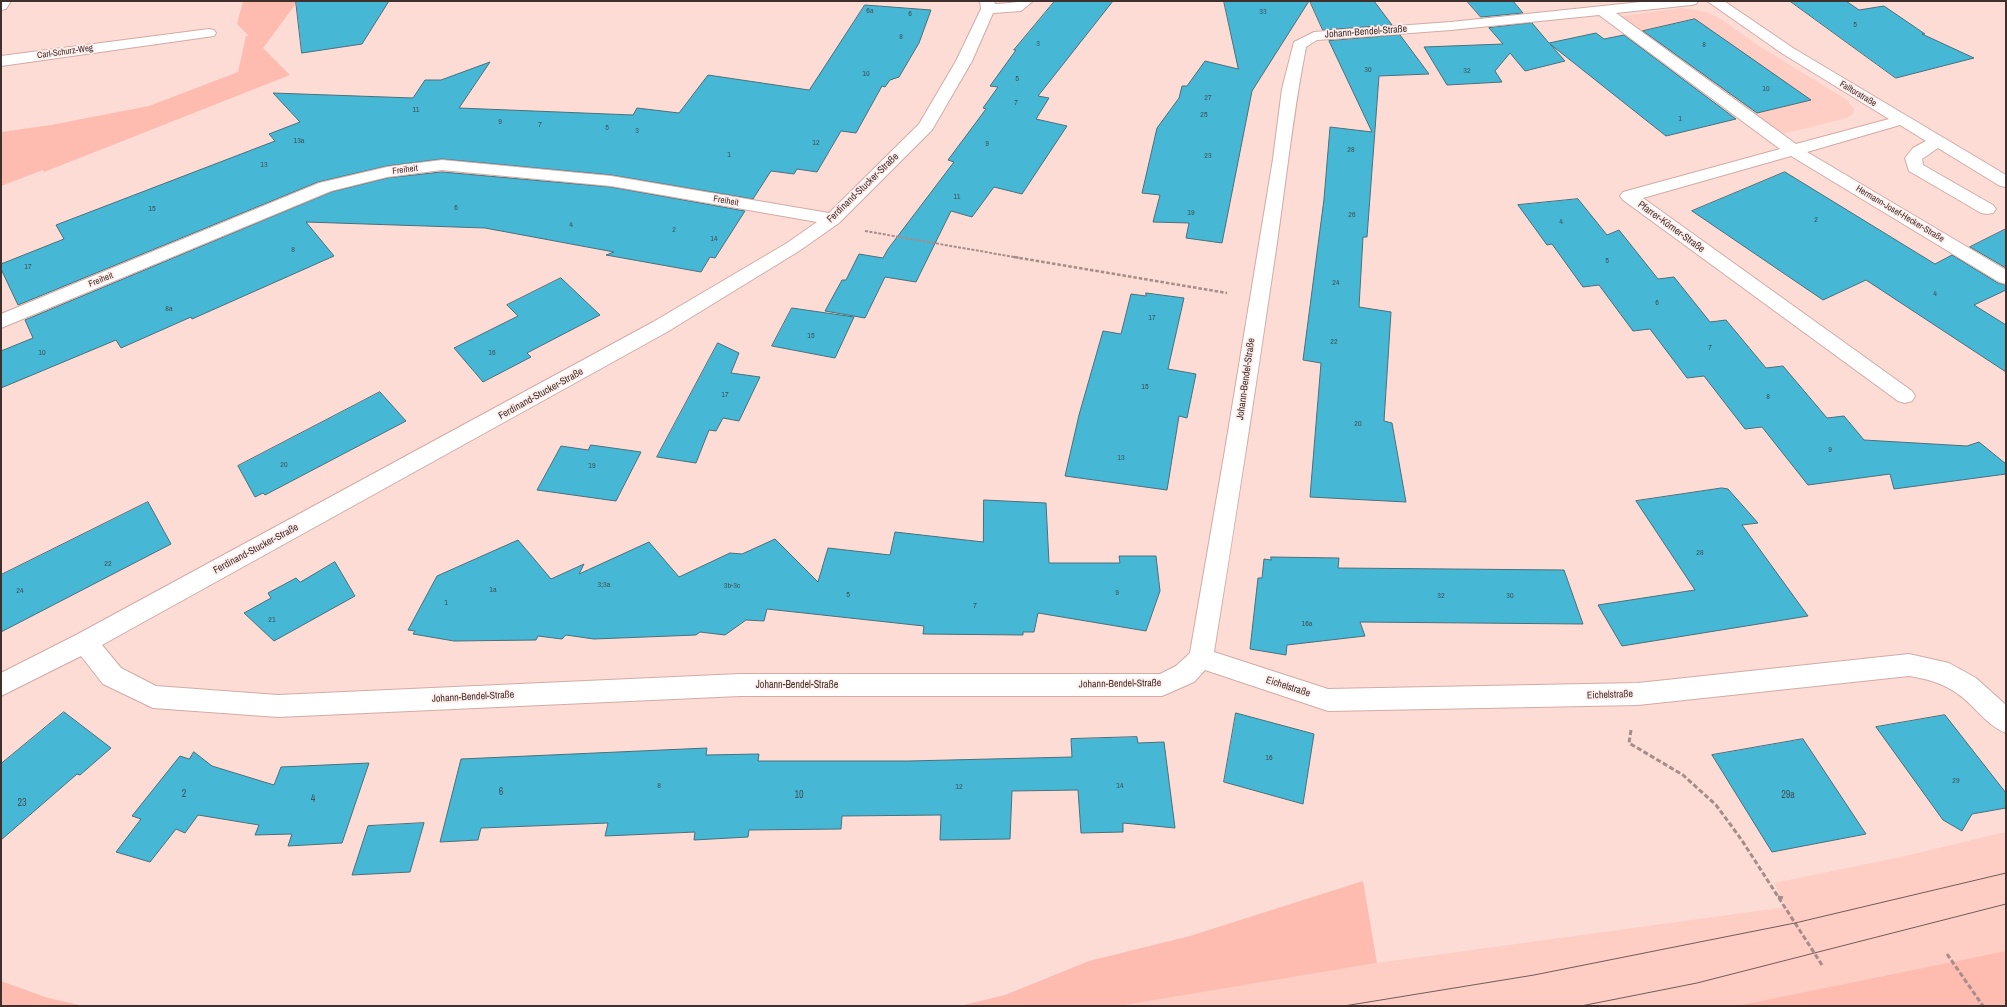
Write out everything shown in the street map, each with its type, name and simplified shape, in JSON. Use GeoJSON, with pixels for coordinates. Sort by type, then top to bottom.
{"type":"FeatureCollection","features":[{"type":"Feature","properties":{"kind":"street"},"geometry":{"type":"LineString","coordinates":[[1,6],[4,1]]}},
{"type":"Feature","properties":{"kind":"street"},"geometry":{"type":"LineString","coordinates":[[988,5],[1016,8],[1026,1]]}},
{"type":"Feature","properties":{"kind":"street","name":"Johann-Bendel-Straße"},"geometry":{"type":"LineString","coordinates":[[85,642],[112,676],[154,697],[278,706],[740,685],[1162,685],[1185,674],[1201,658],[1236,450],[1258,299],[1281,159],[1290,89],[1299,45],[1314,36],[1451,26],[1691,1]]}},
{"type":"Feature","properties":{"kind":"street","name":"Falltorstraße"},"geometry":{"type":"LineString","coordinates":[[1714,1],[1788,51],[2006,182]]}},
{"type":"Feature","properties":{"kind":"street","name":"Ferdinand-Stucker-Straße"},"geometry":{"type":"LineString","coordinates":[[1,685],[85,642],[475,430],[660,327],[794,248],[833,219],[926,127],[964,61],[988,5]]}},
{"type":"Feature","properties":{"kind":"street","name":"Hermann-Josef-Hecker-Straße"},"geometry":{"type":"LineString","coordinates":[[1602,10],[1794,151],[2006,278]]}},
{"type":"Feature","properties":{"kind":"street","name":"Carl-Schurz-Weg"},"geometry":{"type":"LineString","coordinates":[[1,61],[127,50],[209,33]]}},
{"type":"Feature","properties":{"kind":"street","name":"Pfarrer-Körner-Straße"},"geometry":{"type":"LineString","coordinates":[[1902,120],[1628,196],[1905,396]]}},
{"type":"Feature","properties":{"kind":"street"},"geometry":{"type":"LineString","coordinates":[[1938,142],[1919,152],[1913,158],[1915,166],[1987,209]]}},
{"type":"Feature","properties":{"kind":"street","name":"Freiheit"},"geometry":{"type":"LineString","coordinates":[[1,321],[325,187],[387,172],[442,165],[611,181],[833,219]]}},
{"type":"Feature","properties":{"kind":"street","name":"Eichelstraße"},"geometry":{"type":"LineString","coordinates":[[1201,658],[1328,700],[1638,694],[1909,665],[1940,671],[1967,686],[2006,721]]}},
{"type":"Feature","properties":{"kind":"path"},"geometry":{"type":"LineString","coordinates":[[833,219],[866,231],[1258,299]]}},
{"type":"Feature","properties":{"kind":"path"},"geometry":{"type":"LineString","coordinates":[[1638,694],[1629,743],[1684,775],[1716,805],[1741,839],[1822,965]]}},
{"type":"Feature","properties":{"kind":"path"},"geometry":{"type":"LineString","coordinates":[[1778,896],[1784,898]]}},
{"type":"Feature","properties":{"kind":"path"},"geometry":{"type":"LineString","coordinates":[[1947,954],[1983,1006]]}},
{"type":"Feature","properties":{"kind":"shaded area"},"geometry":{"type":"Polygon","coordinates":[[[243,1],[298,1],[263,48],[290,75],[44,172],[43,170],[1,186],[1,132],[51,125],[149,106],[238,72],[246,36],[249,36],[237,24],[243,1]]]}},
{"type":"Feature","properties":{"kind":"shaded area"},"geometry":{"type":"Polygon","coordinates":[[[1682,8],[1706,12],[1721,19],[1759,46],[1847,100],[1854,109],[1853,114],[1847,118],[1775,136],[1613,17],[1682,8]]]}},
{"type":"Feature","properties":{"kind":"shaded area"},"geometry":{"type":"Polygon","coordinates":[[[2006,832],[2006,951],[1736,1006],[1119,1006],[1377,963],[1787,907],[1774,883],[1901,857],[2006,832]]]}},
{"type":"Feature","properties":{"kind":"shaded area"},"geometry":{"type":"Polygon","coordinates":[[[1363,881],[1377,963],[1119,1006],[959,1006],[1005,995],[1089,961],[1190,936],[1363,881]]]}},
{"type":"Feature","properties":{"kind":"shaded area"},"geometry":{"type":"Polygon","coordinates":[[[2006,951],[2006,1006],[1736,1006],[2006,951]]]}},
{"type":"Feature","properties":{"kind":"shaded area"},"geometry":{"type":"Polygon","coordinates":[[[1,981],[48,998],[84,1006],[1,1006],[1,981]]]}},
{"type":"Feature","properties":{"kind":"building"},"geometry":{"type":"Polygon","coordinates":[[[296,1],[389,1],[362,44],[302,53],[296,1]]]}},
{"type":"Feature","properties":{"kind":"building"},"geometry":{"type":"Polygon","coordinates":[[[1055,1],[1113,1],[1038,96],[1049,98],[1036,119],[1067,126],[1022,194],[994,187],[972,217],[951,211],[916,282],[885,277],[865,318],[825,311],[842,280],[846,280],[859,254],[883,258],[888,249],[954,162],[948,160],[986,109],[983,108],[998,87],[990,86],[1016,50],[1014,50],[1055,1]]]}},
{"type":"Feature","properties":{"kind":"building"},"geometry":{"type":"Polygon","coordinates":[[[1224,1],[1309,1],[1252,91],[1222,243],[1186,238],[1189,223],[1153,222],[1160,195],[1142,193],[1157,128],[1179,98],[1182,86],[1187,86],[1205,61],[1238,69],[1224,1]]]}},
{"type":"Feature","properties":{"kind":"building"},"geometry":{"type":"Polygon","coordinates":[[[1310,1],[1374,1],[1392,25],[1323,30],[1310,1]]]}},
{"type":"Feature","properties":{"kind":"building"},"geometry":{"type":"Polygon","coordinates":[[[1467,1],[1513,1],[1523,13],[1481,17],[1467,1]]]}},
{"type":"Feature","properties":{"kind":"building"},"geometry":{"type":"Polygon","coordinates":[[[1790,1],[1846,1],[1859,10],[1884,6],[1925,34],[1922,34],[1974,58],[1896,78],[1790,1]]]}},
{"type":"Feature","properties":{"kind":"building"},"geometry":{"type":"Polygon","coordinates":[[[865,5],[931,10],[919,43],[899,77],[890,80],[885,87],[882,86],[856,133],[841,131],[817,172],[797,169],[794,174],[771,171],[753,199],[611,175],[442,159],[387,166],[318,182],[18,305],[1,269],[1,264],[64,239],[56,225],[275,141],[269,134],[300,122],[273,93],[413,98],[425,80],[441,80],[490,62],[459,108],[633,115],[637,108],[679,113],[708,75],[809,90],[865,5]]]}},
{"type":"Feature","properties":{"kind":"building"},"geometry":{"type":"Polygon","coordinates":[[[1695,19],[1811,100],[1757,113],[1643,31],[1695,19]]]}},
{"type":"Feature","properties":{"kind":"building"},"geometry":{"type":"Polygon","coordinates":[[[1532,23],[1549,43],[1596,33],[1604,39],[1624,35],[1736,119],[1666,136],[1550,44],[1565,61],[1525,71],[1510,53],[1495,71],[1502,82],[1447,85],[1424,47],[1503,44],[1489,28],[1532,23]]]}},
{"type":"Feature","properties":{"kind":"building"},"geometry":{"type":"Polygon","coordinates":[[[1400,35],[1429,74],[1379,76],[1367,237],[1363,237],[1359,307],[1391,312],[1384,421],[1392,423],[1406,502],[1310,497],[1321,363],[1303,360],[1324,199],[1330,127],[1372,132],[1329,41],[1400,35]]]}},
{"type":"Feature","properties":{"kind":"building"},"geometry":{"type":"Polygon","coordinates":[[[442,172],[611,187],[745,211],[715,258],[710,257],[701,272],[606,255],[614,252],[485,228],[306,222],[334,256],[192,319],[191,317],[121,348],[116,340],[1,388],[1,351],[33,338],[25,320],[331,192],[387,178],[442,172]]]}},
{"type":"Feature","properties":{"kind":"building"},"geometry":{"type":"Polygon","coordinates":[[[1785,172],[1935,264],[1952,255],[1998,283],[2006,285],[2006,290],[1974,305],[2006,325],[2006,372],[1866,280],[1823,300],[1692,211],[1785,172]]]}},
{"type":"Feature","properties":{"kind":"building"},"geometry":{"type":"Polygon","coordinates":[[[1578,199],[1607,235],[1619,230],[1658,279],[1674,277],[1710,322],[1726,320],[1766,368],[1783,366],[1827,418],[1844,416],[1864,440],[1967,446],[1979,442],[2006,464],[2006,474],[1894,489],[1890,474],[1808,485],[1762,427],[1745,429],[1704,376],[1687,378],[1650,329],[1633,331],[1599,285],[1583,287],[1552,244],[1547,245],[1518,205],[1578,199]]]}},
{"type":"Feature","properties":{"kind":"building"},"geometry":{"type":"Polygon","coordinates":[[[2006,229],[2006,268],[1970,247],[2006,229]]]}},
{"type":"Feature","properties":{"kind":"building"},"geometry":{"type":"Polygon","coordinates":[[[561,278],[600,315],[527,353],[531,357],[483,382],[454,348],[518,316],[507,305],[561,278]]]}},
{"type":"Feature","properties":{"kind":"building"},"geometry":{"type":"Polygon","coordinates":[[[1146,293],[1184,298],[1168,369],[1196,374],[1187,418],[1179,416],[1167,490],[1065,476],[1079,415],[1103,331],[1121,334],[1131,294],[1146,296],[1146,293]]]}},
{"type":"Feature","properties":{"kind":"building"},"geometry":{"type":"Polygon","coordinates":[[[792,308],[854,317],[835,358],[772,346],[792,308]]]}},
{"type":"Feature","properties":{"kind":"building"},"geometry":{"type":"Polygon","coordinates":[[[718,343],[739,353],[731,373],[760,377],[739,421],[723,418],[716,431],[709,430],[696,463],[657,457],[718,343]]]}},
{"type":"Feature","properties":{"kind":"building"},"geometry":{"type":"Polygon","coordinates":[[[380,392],[406,421],[265,495],[263,493],[255,497],[238,466],[380,392]]]}},
{"type":"Feature","properties":{"kind":"building"},"geometry":{"type":"Polygon","coordinates":[[[591,445],[641,452],[616,501],[537,490],[561,446],[588,450],[591,445]]]}},
{"type":"Feature","properties":{"kind":"building"},"geometry":{"type":"Polygon","coordinates":[[[1722,488],[1728,489],[1758,523],[1742,525],[1808,616],[1622,646],[1598,605],[1695,590],[1636,501],[1722,488]]]}},
{"type":"Feature","properties":{"kind":"building"},"geometry":{"type":"Polygon","coordinates":[[[984,500],[1046,503],[1049,563],[1120,563],[1119,556],[1156,556],[1160,591],[1146,631],[1038,613],[1034,632],[1023,632],[1023,635],[923,634],[924,626],[767,609],[764,621],[746,620],[725,635],[700,632],[696,635],[594,639],[566,635],[562,639],[538,636],[536,640],[454,641],[413,634],[415,631],[408,630],[437,576],[518,540],[551,579],[584,564],[579,574],[649,542],[679,577],[730,553],[742,554],[775,539],[818,582],[828,548],[890,555],[895,532],[983,542],[984,500]]]}},
{"type":"Feature","properties":{"kind":"building"},"geometry":{"type":"Polygon","coordinates":[[[148,502],[171,544],[1,632],[1,575],[148,502]]]}},
{"type":"Feature","properties":{"kind":"building"},"geometry":{"type":"Polygon","coordinates":[[[1271,557],[1339,558],[1338,568],[1564,570],[1583,624],[1360,622],[1365,636],[1287,645],[1286,655],[1250,649],[1258,578],[1262,578],[1264,559],[1271,560],[1271,557]]]}},
{"type":"Feature","properties":{"kind":"building"},"geometry":{"type":"Polygon","coordinates":[[[335,562],[355,596],[274,641],[244,613],[271,598],[268,593],[296,578],[300,582],[335,562]]]}},
{"type":"Feature","properties":{"kind":"building"},"geometry":{"type":"Polygon","coordinates":[[[64,712],[111,748],[80,775],[77,774],[1,840],[1,764],[64,712]]]}},
{"type":"Feature","properties":{"kind":"building"},"geometry":{"type":"Polygon","coordinates":[[[1236,713],[1314,734],[1303,804],[1224,782],[1236,713]]]}},
{"type":"Feature","properties":{"kind":"building"},"geometry":{"type":"Polygon","coordinates":[[[1945,715],[2006,793],[2006,808],[1972,814],[1962,831],[1943,820],[1876,727],[1945,715]]]}},
{"type":"Feature","properties":{"kind":"building"},"geometry":{"type":"Polygon","coordinates":[[[1137,737],[1138,743],[1164,742],[1175,828],[1123,823],[1123,832],[1081,833],[1078,790],[1012,791],[1010,839],[940,840],[941,815],[842,816],[841,829],[749,830],[748,837],[694,840],[695,832],[605,836],[608,823],[481,828],[478,840],[440,842],[461,759],[707,748],[706,755],[759,754],[758,761],[909,761],[1072,757],[1071,739],[1137,737]]]}},
{"type":"Feature","properties":{"kind":"building"},"geometry":{"type":"Polygon","coordinates":[[[1803,739],[1866,834],[1772,852],[1712,755],[1803,739]]]}},
{"type":"Feature","properties":{"kind":"building"},"geometry":{"type":"Polygon","coordinates":[[[194,752],[212,766],[274,785],[281,767],[369,763],[342,843],[288,846],[292,834],[255,835],[259,825],[198,815],[185,833],[176,829],[150,862],[116,852],[141,819],[132,816],[180,756],[189,759],[194,752]]]}},
{"type":"Feature","properties":{"kind":"building"},"geometry":{"type":"Polygon","coordinates":[[[424,823],[410,872],[352,875],[368,826],[424,823]]]}},
{"type":"Feature","properties":{"kind":"tram line"},"geometry":{"type":"LineString","coordinates":[[1344,1006],[1534,975],[1795,923],[2006,873]]}},
{"type":"Feature","properties":{"kind":"tram line"},"geometry":{"type":"LineString","coordinates":[[1581,1006],[1697,983],[2006,904]]}}]}
